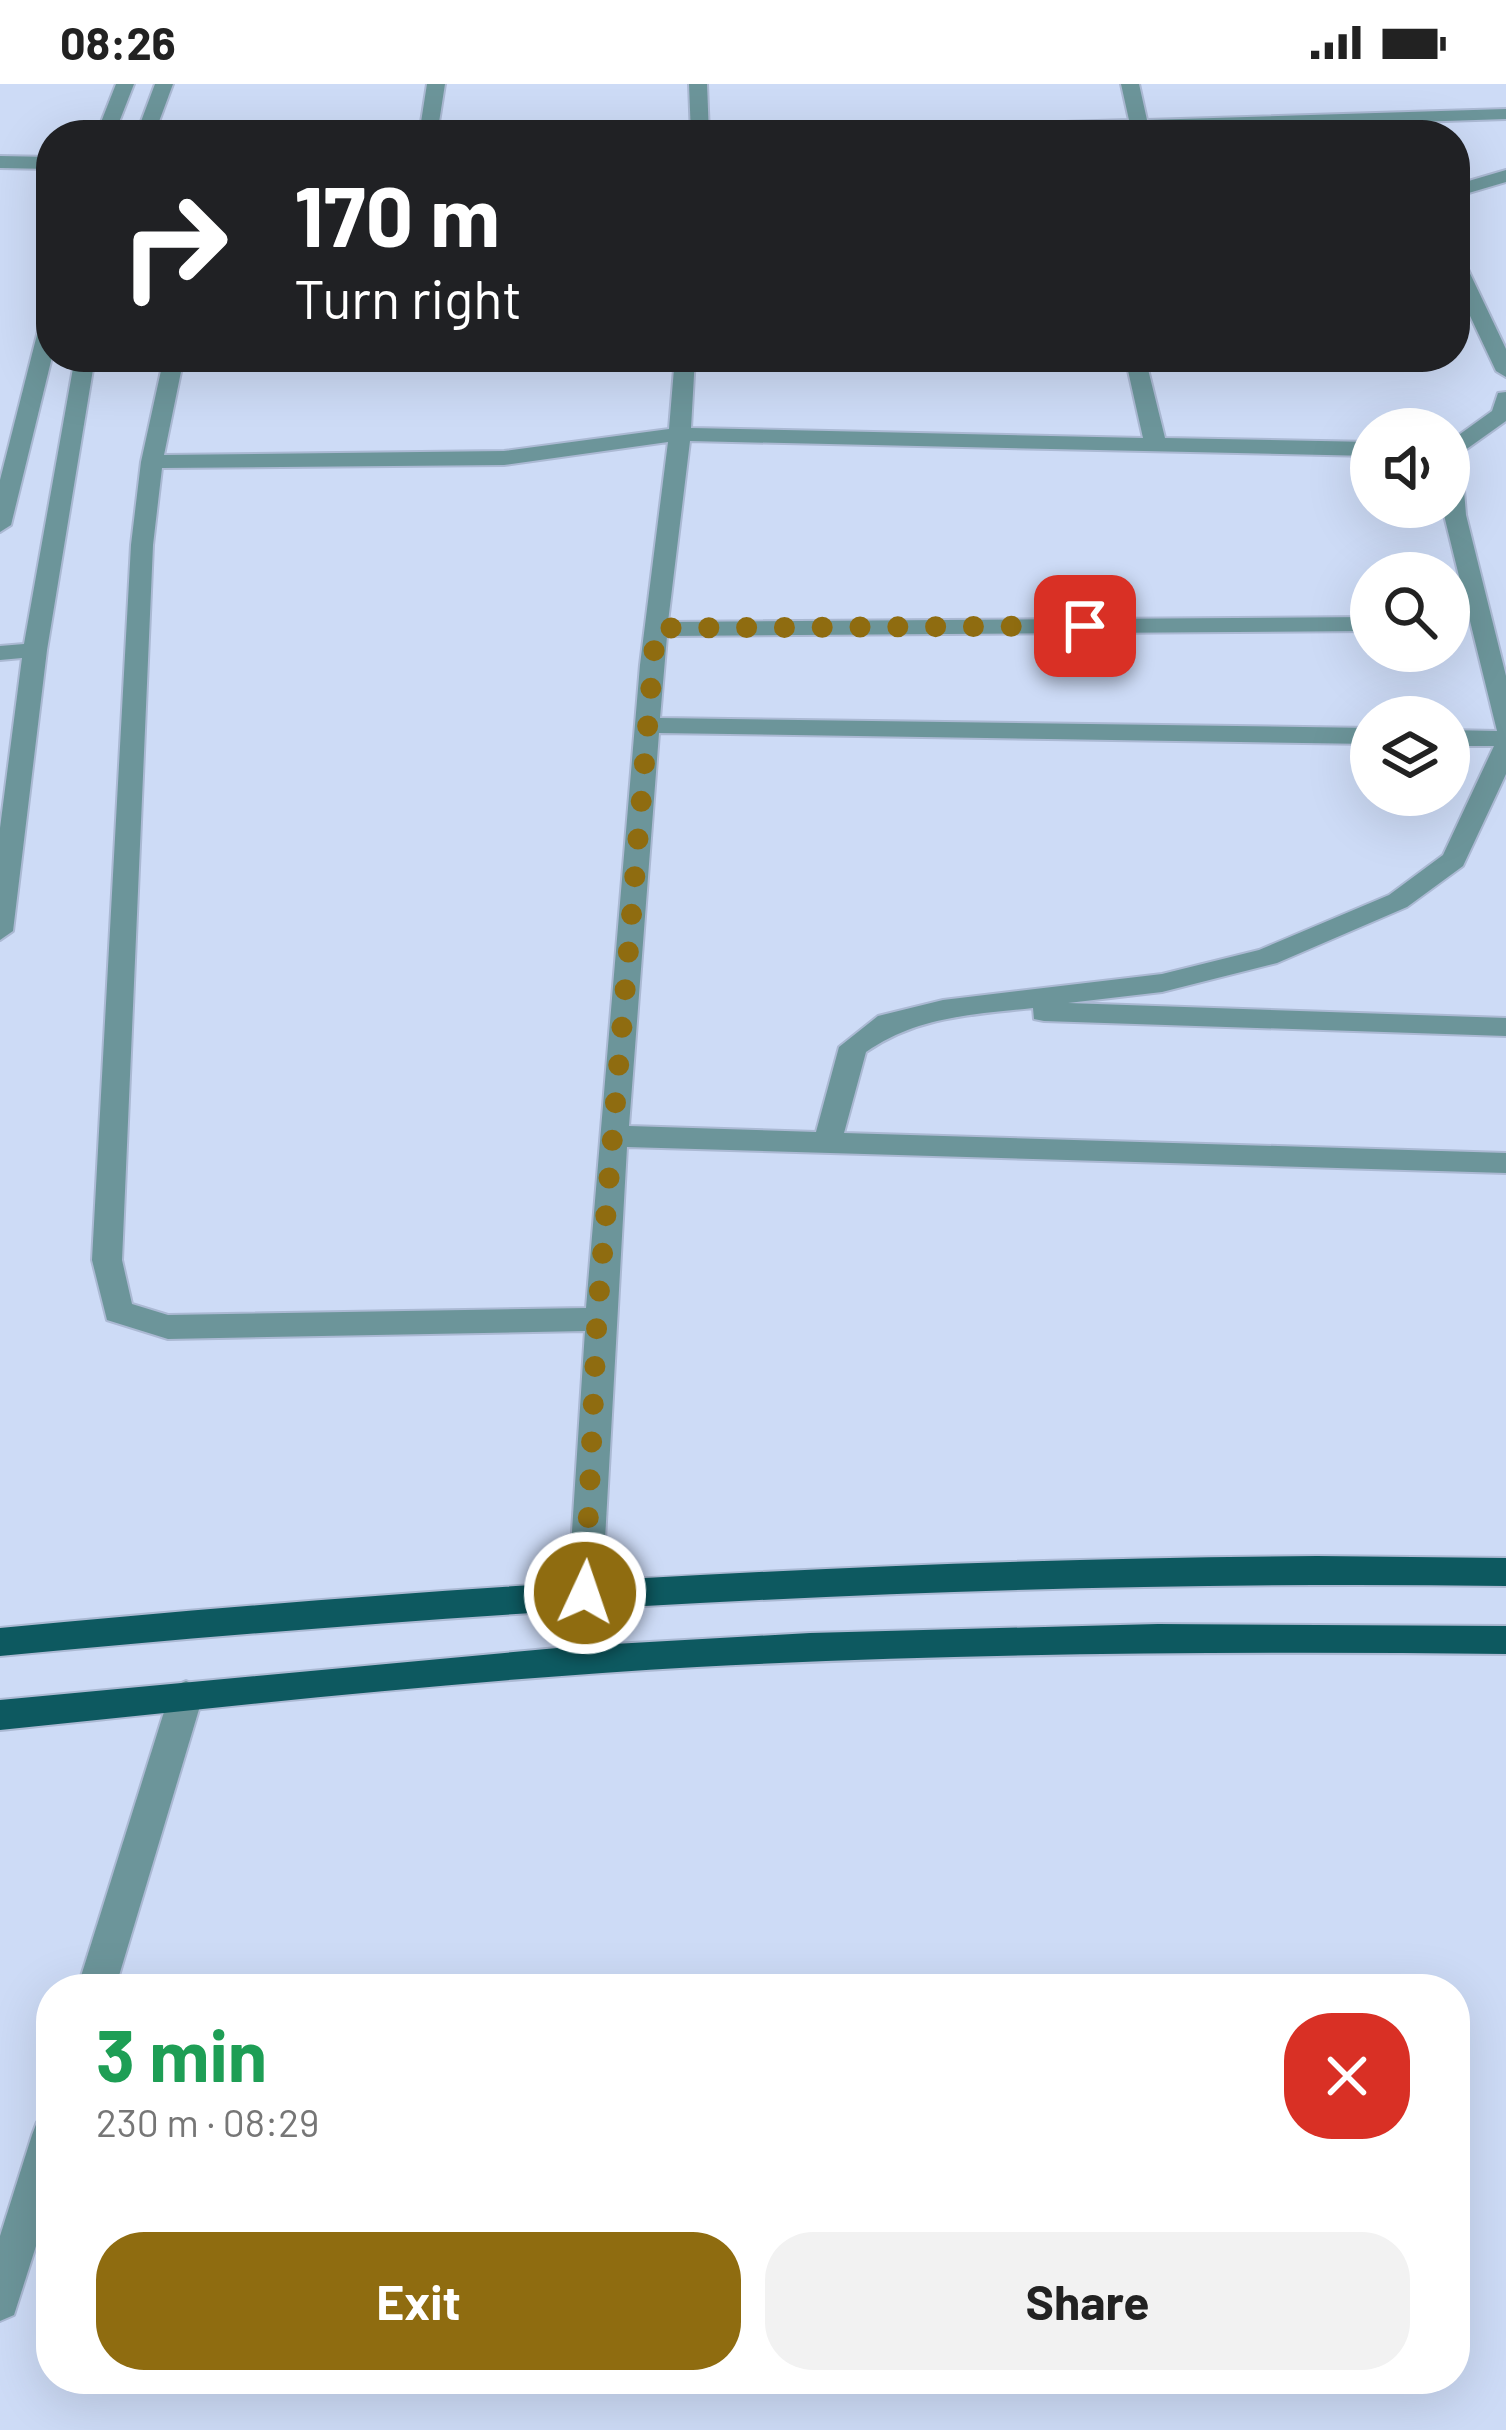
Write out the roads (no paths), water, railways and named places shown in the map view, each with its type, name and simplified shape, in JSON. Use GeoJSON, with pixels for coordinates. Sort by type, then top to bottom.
{"type":"FeatureCollection","features":[{"type":"Feature","properties":{"kind":"main road"},"geometry":{"type":"LineString","coordinates":[[0,1642],[277,1615],[866,1577],[1171,1570],[1506,1572]]}},
{"type":"Feature","properties":{"kind":"main road"},"geometry":{"type":"LineString","coordinates":[[0,1715],[583,1660],[1133,1640],[1506,1640]]}},
{"type":"Feature","properties":{"kind":"street"},"geometry":{"type":"LineString","coordinates":[[111,120],[125,84]]}},
{"type":"Feature","properties":{"kind":"street"},"geometry":{"type":"LineString","coordinates":[[151,120],[164,84]]}},
{"type":"Feature","properties":{"kind":"street"},"geometry":{"type":"LineString","coordinates":[[430,120],[436,84]]}},
{"type":"Feature","properties":{"kind":"street"},"geometry":{"type":"LineString","coordinates":[[698,84],[699,120]]}},
{"type":"Feature","properties":{"kind":"street"},"geometry":{"type":"LineString","coordinates":[[1130,84],[1138,120]]}},
{"type":"Feature","properties":{"kind":"street"},"geometry":{"type":"LineString","coordinates":[[1322,120],[1506,114]]}},
{"type":"Feature","properties":{"kind":"street"},"geometry":{"type":"LineString","coordinates":[[0,162],[36,163]]}},
{"type":"Feature","properties":{"kind":"street"},"geometry":{"type":"LineString","coordinates":[[1470,186],[1506,176]]}},
{"type":"Feature","properties":{"kind":"street"},"geometry":{"type":"LineString","coordinates":[[1470,312],[1506,371]]}},
{"type":"Feature","properties":{"kind":"street"},"geometry":{"type":"LineString","coordinates":[[0,525],[10,433],[36,361]]}},
{"type":"Feature","properties":{"kind":"street"},"geometry":{"type":"LineString","coordinates":[[0,931],[35,650],[82,372]]}},
{"type":"Feature","properties":{"kind":"street"},"geometry":{"type":"LineString","coordinates":[[171,372],[152,462],[142,545],[107,1260],[118,1312],[168,1327],[597,1319]]}},
{"type":"Feature","properties":{"kind":"street"},"geometry":{"type":"LineString","coordinates":[[585,1593],[597,1319],[647,725],[682,434],[684,372]]}},
{"type":"Feature","properties":{"kind":"street"},"geometry":{"type":"LineString","coordinates":[[1139,372],[1155,442]]}},
{"type":"Feature","properties":{"kind":"street"},"geometry":{"type":"LineString","coordinates":[[1470,435],[1505,408]]}},
{"type":"Feature","properties":{"kind":"street"},"geometry":{"type":"LineString","coordinates":[[10,433],[72,429]]}},
{"type":"Feature","properties":{"kind":"street"},"geometry":{"type":"LineString","coordinates":[[152,462],[504,458],[682,434],[1350,448]]}},
{"type":"Feature","properties":{"kind":"street"},"geometry":{"type":"LineString","coordinates":[[1458,528],[1506,726]]}},
{"type":"Feature","properties":{"kind":"street"},"geometry":{"type":"LineString","coordinates":[[1470,623],[1478,623]]}},
{"type":"Feature","properties":{"kind":"street"},"geometry":{"type":"LineString","coordinates":[[656,628],[1350,624]]}},
{"type":"Feature","properties":{"kind":"street"},"geometry":{"type":"LineString","coordinates":[[0,653],[35,650]]}},
{"type":"Feature","properties":{"kind":"street"},"geometry":{"type":"LineString","coordinates":[[647,725],[1350,736]]}},
{"type":"Feature","properties":{"kind":"street"},"geometry":{"type":"LineString","coordinates":[[827,1143],[853,1047],[888,1023],[943,1009],[1162,983],[1267,957],[1398,901],[1454,860],[1506,743],[1470,740]]}},
{"type":"Feature","properties":{"kind":"street"},"geometry":{"type":"LineString","coordinates":[[943,1009],[1506,1028]]}},
{"type":"Feature","properties":{"kind":"street"},"geometry":{"type":"LineString","coordinates":[[612,1136],[1506,1162]]}},
{"type":"Feature","properties":{"kind":"street"},"geometry":{"type":"LineString","coordinates":[[101,1974],[186,1696]]}},
{"type":"Feature","properties":{"kind":"street"},"geometry":{"type":"LineString","coordinates":[[0,2301],[36,2184]]}}]}
